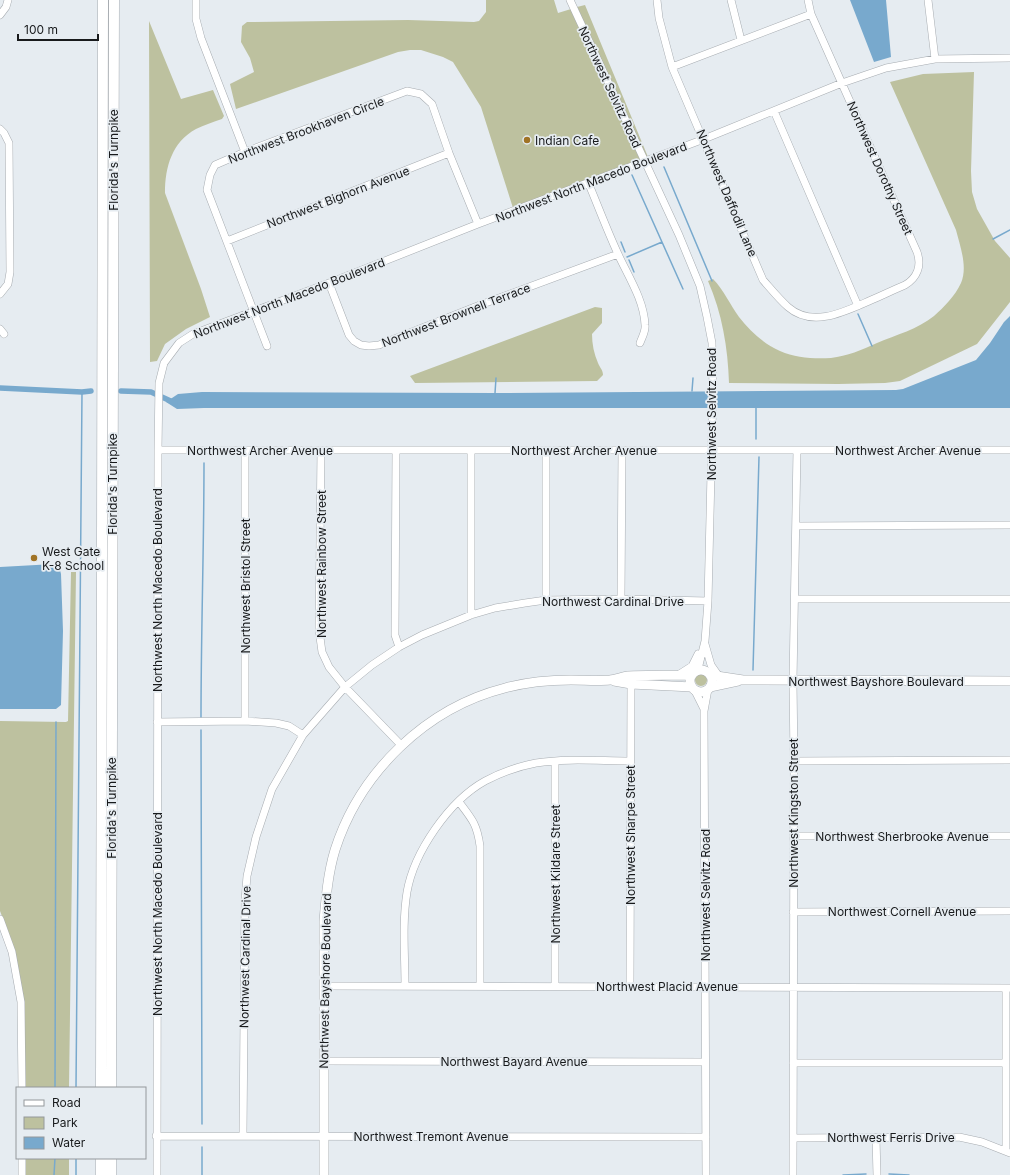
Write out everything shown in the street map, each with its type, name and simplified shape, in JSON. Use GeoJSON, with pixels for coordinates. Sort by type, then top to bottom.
{"type":"FeatureCollection","features":[{"type":"Feature","properties":{"kind":"highway","name":"Florida's Turnpike"},"geometry":{"type":"LineString","coordinates":[[101,1087],[103,0]]}},
{"type":"Feature","properties":{"kind":"highway","name":"Florida's Turnpike"},"geometry":{"type":"LineString","coordinates":[[111,1087],[114,0]]}},
{"type":"Feature","properties":{"kind":"highway"},"geometry":{"type":"LineString","coordinates":[[101,1159],[101,1175]]}},
{"type":"Feature","properties":{"kind":"highway"},"geometry":{"type":"LineString","coordinates":[[111,1159],[111,1175]]}},
{"type":"Feature","properties":{"kind":"main road"},"geometry":{"type":"LineString","coordinates":[[704,670],[712,674],[712,681],[709,688],[703,692],[693,688],[690,682],[693,673],[704,670]]}},
{"type":"Feature","properties":{"kind":"main road","name":"Northwest Bayshore Boulevard"},"geometry":{"type":"LineString","coordinates":[[610,680],[628,676],[677,675],[693,673]]}},
{"type":"Feature","properties":{"kind":"main road","name":"Northwest Bayshore Boulevard"},"geometry":{"type":"LineString","coordinates":[[712,674],[743,680],[1010,681]]}},
{"type":"Feature","properties":{"kind":"main road","name":"Northwest Bayshore Boulevard"},"geometry":{"type":"LineString","coordinates":[[324,1175],[324,921],[326,898],[329,874],[335,850],[344,826],[368,783],[401,745],[435,719],[462,703],[505,688],[535,682],[558,680],[610,680],[631,684],[693,688]]}},
{"type":"Feature","properties":{"kind":"main road","name":"Northwest Bayshore Boulevard"},"geometry":{"type":"LineString","coordinates":[[709,688],[743,680]]}},
{"type":"Feature","properties":{"kind":"street"},"geometry":{"type":"LineString","coordinates":[[0,15],[6,8],[8,0]]}},
{"type":"Feature","properties":{"kind":"street"},"geometry":{"type":"LineString","coordinates":[[196,0],[196,19],[201,38],[245,152]]}},
{"type":"Feature","properties":{"kind":"street","name":"Northwest Selvitz Road"},"geometry":{"type":"LineString","coordinates":[[570,0],[679,234],[700,286],[712,343],[713,388],[708,601],[704,643],[699,665],[693,673]]}},
{"type":"Feature","properties":{"kind":"street","name":"Northwest Daffodil Lane"},"geometry":{"type":"LineString","coordinates":[[657,0],[659,18],[672,67],[763,280],[788,308],[800,314],[818,318],[835,315],[858,306]]}},
{"type":"Feature","properties":{"kind":"street"},"geometry":{"type":"LineString","coordinates":[[731,0],[741,40]]}},
{"type":"Feature","properties":{"kind":"street","name":"Northwest Dorothy Street"},"geometry":{"type":"LineString","coordinates":[[808,0],[811,14],[917,252],[919,261],[916,275],[909,283],[858,306]]}},
{"type":"Feature","properties":{"kind":"street"},"geometry":{"type":"LineString","coordinates":[[928,0],[935,59]]}},
{"type":"Feature","properties":{"kind":"street"},"geometry":{"type":"LineString","coordinates":[[672,67],[811,14]]}},
{"type":"Feature","properties":{"kind":"street","name":"Northwest North Macedo Boulevard"},"geometry":{"type":"LineString","coordinates":[[157,1175],[156,722],[159,384],[164,363],[179,343],[193,334],[329,283],[588,182],[645,162],[842,83],[886,68],[935,59],[1010,58]]}},
{"type":"Feature","properties":{"kind":"street","name":"Northwest Brookhaven Circle"},"geometry":{"type":"LineString","coordinates":[[227,241],[208,190],[210,175],[216,165],[245,152],[408,91],[421,94],[432,104],[450,153]]}},
{"type":"Feature","properties":{"kind":"street"},"geometry":{"type":"LineString","coordinates":[[774,111],[858,306]]}},
{"type":"Feature","properties":{"kind":"street"},"geometry":{"type":"LineString","coordinates":[[0,129],[4,133],[9,143],[10,201],[10,272],[8,284],[0,294]]}},
{"type":"Feature","properties":{"kind":"street"},"geometry":{"type":"LineString","coordinates":[[450,153],[478,224]]}},
{"type":"Feature","properties":{"kind":"street","name":"Northwest Bighorn Avenue"},"geometry":{"type":"LineString","coordinates":[[227,241],[450,153]]}},
{"type":"Feature","properties":{"kind":"street"},"geometry":{"type":"LineString","coordinates":[[588,182],[618,254],[634,285],[646,328],[640,343]]}},
{"type":"Feature","properties":{"kind":"street"},"geometry":{"type":"LineString","coordinates":[[227,241],[267,346]]}},
{"type":"Feature","properties":{"kind":"street","name":"Northwest Brownell Terrace"},"geometry":{"type":"LineString","coordinates":[[329,283],[349,335],[357,343],[365,346],[373,346],[401,337],[480,305],[618,254]]}},
{"type":"Feature","properties":{"kind":"street","name":"Northwest Archer Avenue"},"geometry":{"type":"LineString","coordinates":[[158,450],[1010,450]]}},
{"type":"Feature","properties":{"kind":"street","name":"Northwest Bristol Street"},"geometry":{"type":"LineString","coordinates":[[245,450],[245,721]]}},
{"type":"Feature","properties":{"kind":"street","name":"Northwest Rainbow Street"},"geometry":{"type":"LineString","coordinates":[[321,450],[319,630],[322,652],[329,667],[345,687],[401,745]]}},
{"type":"Feature","properties":{"kind":"street"},"geometry":{"type":"LineString","coordinates":[[546,450],[546,600]]}},
{"type":"Feature","properties":{"kind":"street"},"geometry":{"type":"LineString","coordinates":[[621,599],[622,450]]}},
{"type":"Feature","properties":{"kind":"street","name":"Northwest Kingston Street"},"geometry":{"type":"LineString","coordinates":[[793,1175],[793,681],[797,526],[797,450]]}},
{"type":"Feature","properties":{"kind":"street"},"geometry":{"type":"LineString","coordinates":[[396,451],[395,635],[399,647]]}},
{"type":"Feature","properties":{"kind":"street"},"geometry":{"type":"LineString","coordinates":[[471,451],[471,615]]}},
{"type":"Feature","properties":{"kind":"street"},"geometry":{"type":"LineString","coordinates":[[797,526],[1010,525]]}},
{"type":"Feature","properties":{"kind":"street","name":"Northwest Cardinal Drive"},"geometry":{"type":"LineString","coordinates":[[243,1136],[245,900],[247,876],[256,837],[272,789],[303,735],[345,687],[372,665],[399,647],[422,635],[471,615],[495,608],[546,600],[621,599],[708,601]]}},
{"type":"Feature","properties":{"kind":"street"},"geometry":{"type":"LineString","coordinates":[[795,599],[1010,599]]}},
{"type":"Feature","properties":{"kind":"street"},"geometry":{"type":"LineString","coordinates":[[677,675],[692,666],[704,643]]}},
{"type":"Feature","properties":{"kind":"street","name":"Northwest Selvitz Road"},"geometry":{"type":"LineString","coordinates":[[704,643],[712,674]]}},
{"type":"Feature","properties":{"kind":"street","name":"Northwest Sharpe Street"},"geometry":{"type":"LineString","coordinates":[[630,986],[631,684]]}},
{"type":"Feature","properties":{"kind":"street","name":"Northwest Selvitz Road"},"geometry":{"type":"LineString","coordinates":[[693,688],[704,711]]}},
{"type":"Feature","properties":{"kind":"street","name":"Northwest Selvitz Road"},"geometry":{"type":"LineString","coordinates":[[706,1175],[704,711],[709,688]]}},
{"type":"Feature","properties":{"kind":"street"},"geometry":{"type":"LineString","coordinates":[[156,722],[245,721],[276,723],[289,726],[303,735]]}},
{"type":"Feature","properties":{"kind":"street"},"geometry":{"type":"LineString","coordinates":[[794,761],[1010,760]]}},
{"type":"Feature","properties":{"kind":"street"},"geometry":{"type":"LineString","coordinates":[[405,986],[404,916],[407,890],[416,862],[432,833],[445,816],[459,802],[485,781],[528,765],[555,761],[630,761]]}},
{"type":"Feature","properties":{"kind":"street","name":"Northwest Kildare Street"},"geometry":{"type":"LineString","coordinates":[[555,761],[555,986]]}},
{"type":"Feature","properties":{"kind":"street"},"geometry":{"type":"LineString","coordinates":[[459,802],[478,831],[480,846],[480,986]]}},
{"type":"Feature","properties":{"kind":"street","name":"Northwest Sherbrooke Avenue"},"geometry":{"type":"LineString","coordinates":[[793,836],[1010,836]]}},
{"type":"Feature","properties":{"kind":"street","name":"Northwest Cornell Avenue"},"geometry":{"type":"LineString","coordinates":[[793,912],[1010,911]]}},
{"type":"Feature","properties":{"kind":"street"},"geometry":{"type":"LineString","coordinates":[[0,919],[12,952],[21,1002],[22,1087]]}},
{"type":"Feature","properties":{"kind":"street","name":"Northwest Placid Avenue"},"geometry":{"type":"LineString","coordinates":[[325,986],[793,986],[1008,988]]}},
{"type":"Feature","properties":{"kind":"street"},"geometry":{"type":"LineString","coordinates":[[1008,988],[1005,1063],[1008,1152]]}},
{"type":"Feature","properties":{"kind":"street","name":"Northwest Bayard Avenue"},"geometry":{"type":"LineString","coordinates":[[324,1061],[705,1062]]}},
{"type":"Feature","properties":{"kind":"street"},"geometry":{"type":"LineString","coordinates":[[793,1063],[1005,1063]]}},
{"type":"Feature","properties":{"kind":"street","name":"Northwest Tremont Avenue"},"geometry":{"type":"LineString","coordinates":[[156,1136],[706,1137]]}},
{"type":"Feature","properties":{"kind":"street","name":"Northwest Ferris Drive"},"geometry":{"type":"LineString","coordinates":[[792,1138],[959,1137],[982,1142],[1008,1152]]}},
{"type":"Feature","properties":{"kind":"street"},"geometry":{"type":"LineString","coordinates":[[876,1138],[877,1175]]}},
{"type":"Feature","properties":{"kind":"street"},"geometry":{"type":"LineString","coordinates":[[22,1159],[22,1175]]}},
{"type":"Feature","properties":{"kind":"green space"},"geometry":{"type":"Polygon","coordinates":[[[486,0],[554,0],[558,13],[571,9],[641,160],[513,208],[481,107],[453,62],[421,50],[398,52],[236,109],[230,84],[254,72],[250,58],[241,42],[242,26],[247,22],[408,20],[474,22],[479,21],[486,12],[486,0]]]}},
{"type":"Feature","properties":{"kind":"green space"},"geometry":{"type":"Polygon","coordinates":[[[585,5],[648,157],[646,158],[577,7],[585,5]]]}},
{"type":"Feature","properties":{"kind":"green space"},"geometry":{"type":"Polygon","coordinates":[[[149,21],[181,99],[213,90],[224,116],[222,119],[196,129],[181,141],[168,165],[165,183],[165,193],[210,317],[186,329],[165,344],[157,361],[150,362],[149,21]]]}},
{"type":"Feature","properties":{"kind":"green space"},"geometry":{"type":"Polygon","coordinates":[[[974,72],[971,171],[972,192],[977,209],[995,241],[1010,258],[1010,302],[977,344],[900,381],[885,383],[838,384],[729,383],[721,318],[708,281],[713,279],[739,317],[763,341],[786,353],[799,357],[812,358],[831,358],[849,354],[921,325],[934,316],[952,297],[959,288],[964,270],[963,256],[956,230],[890,82],[923,74],[974,72]]]}},
{"type":"Feature","properties":{"kind":"green space"},"geometry":{"type":"Polygon","coordinates":[[[595,307],[602,308],[602,323],[592,334],[594,353],[603,373],[597,381],[415,383],[410,376],[595,307]]]}},
{"type":"Feature","properties":{"kind":"green space"},"geometry":{"type":"Polygon","coordinates":[[[71,572],[76,572],[69,1087],[24,1087],[24,1002],[15,951],[0,911],[0,721],[68,721],[71,572]]]}},
{"type":"Feature","properties":{"kind":"green space"},"geometry":{"type":"Polygon","coordinates":[[[703,674],[706,675],[706,685],[699,686],[696,685],[695,678],[696,675],[703,674]]]}},
{"type":"Feature","properties":{"kind":"green space"},"geometry":{"type":"Polygon","coordinates":[[[25,1159],[69,1159],[69,1175],[25,1175],[25,1159]]]}},
{"type":"Feature","properties":{"kind":"water"},"geometry":{"type":"Polygon","coordinates":[[[850,0],[886,0],[891,57],[874,62],[850,0]]]}},
{"type":"Feature","properties":{"kind":"water"},"geometry":{"type":"Polygon","coordinates":[[[1010,316],[1010,408],[177,409],[166,402],[178,394],[202,392],[495,393],[896,390],[903,389],[976,360],[1010,316]]]}},
{"type":"Feature","properties":{"kind":"water"},"geometry":{"type":"Polygon","coordinates":[[[54,564],[59,566],[61,574],[63,631],[61,705],[56,709],[0,709],[0,567],[54,564]]]}},
{"type":"Feature","properties":{"kind":"waterway"},"geometry":{"type":"LineString","coordinates":[[664,167],[712,281]]}},
{"type":"Feature","properties":{"kind":"waterway"},"geometry":{"type":"LineString","coordinates":[[632,175],[683,289]]}},
{"type":"Feature","properties":{"kind":"waterway"},"geometry":{"type":"LineString","coordinates":[[993,239],[1010,230]]}},
{"type":"Feature","properties":{"kind":"waterway"},"geometry":{"type":"LineString","coordinates":[[621,242],[625,252]]}},
{"type":"Feature","properties":{"kind":"waterway"},"geometry":{"type":"LineString","coordinates":[[627,257],[662,242]]}},
{"type":"Feature","properties":{"kind":"waterway"},"geometry":{"type":"LineString","coordinates":[[629,260],[634,272]]}},
{"type":"Feature","properties":{"kind":"waterway"},"geometry":{"type":"LineString","coordinates":[[858,314],[872,346]]}},
{"type":"Feature","properties":{"kind":"waterway"},"geometry":{"type":"LineString","coordinates":[[495,393],[496,378]]}},
{"type":"Feature","properties":{"kind":"waterway"},"geometry":{"type":"LineString","coordinates":[[692,391],[693,378]]}},
{"type":"Feature","properties":{"kind":"waterway"},"geometry":{"type":"LineString","coordinates":[[0,388],[82,392],[91,391]]}},
{"type":"Feature","properties":{"kind":"waterway"},"geometry":{"type":"LineString","coordinates":[[121,391],[151,392],[175,403]]}},
{"type":"Feature","properties":{"kind":"waterway"},"geometry":{"type":"LineString","coordinates":[[76,1087],[82,392]]}},
{"type":"Feature","properties":{"kind":"waterway"},"geometry":{"type":"LineString","coordinates":[[756,407],[756,439]]}},
{"type":"Feature","properties":{"kind":"waterway"},"geometry":{"type":"LineString","coordinates":[[753,670],[759,457]]}},
{"type":"Feature","properties":{"kind":"waterway"},"geometry":{"type":"LineString","coordinates":[[201,717],[204,463]]}},
{"type":"Feature","properties":{"kind":"waterway"},"geometry":{"type":"LineString","coordinates":[[55,1087],[56,722]]}},
{"type":"Feature","properties":{"kind":"waterway"},"geometry":{"type":"LineString","coordinates":[[201,730],[202,1124]]}},
{"type":"Feature","properties":{"kind":"waterway"},"geometry":{"type":"LineString","coordinates":[[202,1147],[202,1175]]}},
{"type":"Feature","properties":{"kind":"waterway"},"geometry":{"type":"LineString","coordinates":[[54,1175],[55,1159]]}},
{"type":"Feature","properties":{"kind":"waterway"},"geometry":{"type":"LineString","coordinates":[[76,1159],[76,1175]]}},
{"type":"Feature","properties":{"kind":"waterway"},"geometry":{"type":"LineString","coordinates":[[843,1175],[866,1174]]}},
{"type":"Feature","properties":{"kind":"waterway"},"geometry":{"type":"LineString","coordinates":[[889,1174],[909,1175]]}},
{"type":"Feature","properties":{"kind":"place","name":"Indian Cafe"},"geometry":{"type":"Point","coordinates":[527,140]}},
{"type":"Feature","properties":{"kind":"place","name":"West Gate K-8 School"},"geometry":{"type":"Point","coordinates":[34,558]}}]}
